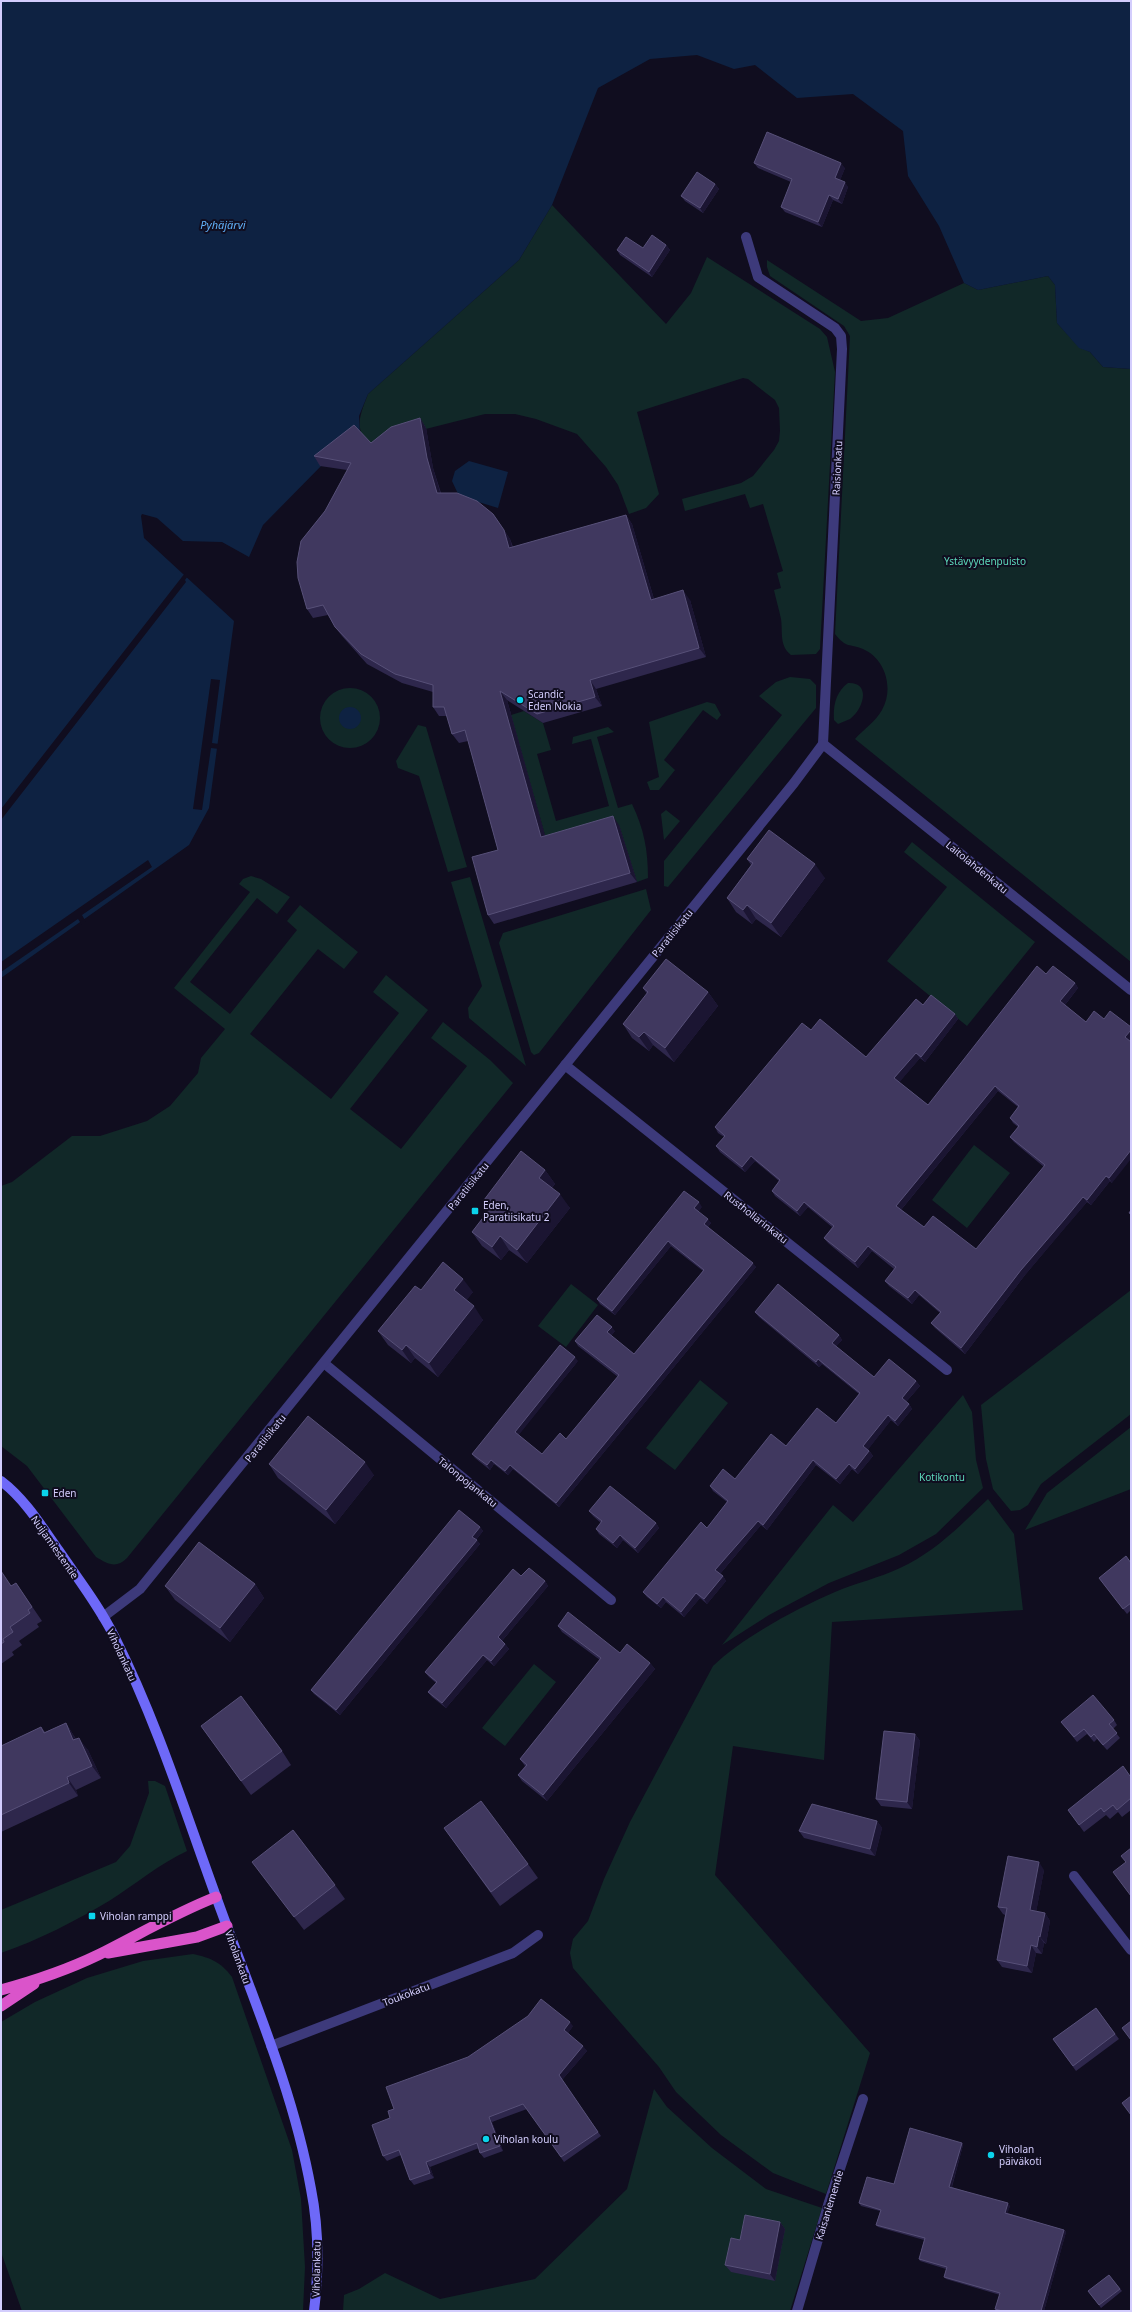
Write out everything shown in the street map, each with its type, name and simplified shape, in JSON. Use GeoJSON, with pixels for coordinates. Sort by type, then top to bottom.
{"type":"FeatureCollection","features":[{"type":"Feature","properties":{"kind":"highway"},"geometry":{"type":"LineString","coordinates":[[1,1990],[41,1979],[97,1955],[154,1925],[216,1897]]}},
{"type":"Feature","properties":{"kind":"highway"},"geometry":{"type":"LineString","coordinates":[[97,1955],[197,1937],[227,1926]]}},
{"type":"Feature","properties":{"kind":"highway"},"geometry":{"type":"LineString","coordinates":[[1,2006],[41,1979]]}},
{"type":"Feature","properties":{"kind":"main road","name":"Nuijamiestentie"},"geometry":{"type":"LineString","coordinates":[[1,1481],[16,1495],[43,1528],[103,1617]]}},
{"type":"Feature","properties":{"kind":"main road","name":"Viholankatu"},"geometry":{"type":"LineString","coordinates":[[103,1617],[138,1689],[271,2046],[292,2112],[311,2188],[318,2252],[314,2311]]}},
{"type":"Feature","properties":{"kind":"street","name":"Raisionkatu"},"geometry":{"type":"LineString","coordinates":[[746,238],[758,277],[835,328],[841,336],[842,349],[823,744]]}},
{"type":"Feature","properties":{"kind":"street","name":"Laitolahdenkatu"},"geometry":{"type":"LineString","coordinates":[[823,744],[1131,990]]}},
{"type":"Feature","properties":{"kind":"street","name":"Paratiisikatu"},"geometry":{"type":"LineString","coordinates":[[103,1617],[140,1589],[325,1364],[794,783],[823,744]]}},
{"type":"Feature","properties":{"kind":"street","name":"Rusthollarinkatu"},"geometry":{"type":"LineString","coordinates":[[565,1065],[947,1370]]}},
{"type":"Feature","properties":{"kind":"street","name":"Talonpojankatu"},"geometry":{"type":"LineString","coordinates":[[325,1364],[611,1600]]}},
{"type":"Feature","properties":{"kind":"street"},"geometry":{"type":"LineString","coordinates":[[1074,1876],[1131,1950]]}},
{"type":"Feature","properties":{"kind":"street","name":"Toukokatu"},"geometry":{"type":"LineString","coordinates":[[271,2046],[513,1953],[538,1935]]}},
{"type":"Feature","properties":{"kind":"street","name":"Kaisaniementie"},"geometry":{"type":"LineString","coordinates":[[797,2311],[829,2202],[863,2100]]}},
{"type":"Feature","properties":{"kind":"green space"},"geometry":{"type":"Polygon","coordinates":[[[552,205],[666,324],[691,293],[707,257],[820,329],[827,337],[835,372],[820,649],[816,654],[791,655],[783,643],[781,619],[774,590],[781,588],[777,573],[783,571],[763,504],[750,508],[745,494],[685,511],[682,499],[741,483],[753,476],[774,450],[779,441],[779,408],[775,400],[748,379],[743,378],[637,412],[659,494],[646,508],[629,514],[618,485],[606,467],[577,434],[536,419],[515,414],[485,414],[398,436],[374,456],[368,447],[361,432],[360,420],[368,394],[519,260],[552,205]]]}},
{"type":"Feature","properties":{"kind":"green space","name":"Ystävyydenpuisto"},"geometry":{"type":"Polygon","coordinates":[[[767,260],[861,321],[888,318],[964,283],[978,290],[1048,276],[1055,285],[1057,323],[1079,347],[1090,352],[1103,367],[1131,369],[1131,962],[855,739],[873,722],[882,710],[886,702],[887,684],[886,675],[882,667],[871,654],[858,647],[845,644],[835,634],[850,336],[844,326],[770,276],[767,267],[767,260]]]}},
{"type":"Feature","properties":{"kind":"green space"},"geometry":{"type":"Polygon","coordinates":[[[790,677],[810,679],[816,685],[816,708],[668,887],[664,886],[664,861],[782,715],[759,696],[776,682],[790,677]]]}},
{"type":"Feature","properties":{"kind":"green space"},"geometry":{"type":"Polygon","coordinates":[[[848,683],[856,684],[860,687],[863,692],[863,697],[859,709],[855,715],[838,724],[834,720],[836,699],[841,690],[848,683]]]}},
{"type":"Feature","properties":{"kind":"green space"},"geometry":{"type":"Polygon","coordinates":[[[344,688],[356,688],[367,693],[375,701],[380,712],[378,730],[367,743],[356,748],[344,748],[333,743],[325,735],[320,724],[320,712],[325,701],[333,693],[344,688]]]}},
{"type":"Feature","properties":{"kind":"green space"},"geometry":{"type":"Polygon","coordinates":[[[707,702],[715,704],[721,715],[717,720],[703,710],[664,760],[675,770],[659,790],[650,790],[647,782],[659,777],[649,722],[707,702]]]}},
{"type":"Feature","properties":{"kind":"green space"},"geometry":{"type":"Polygon","coordinates":[[[524,711],[543,723],[551,750],[537,754],[556,821],[609,806],[591,739],[572,744],[573,737],[608,727],[614,732],[597,737],[618,808],[632,804],[640,822],[646,849],[648,878],[637,882],[619,825],[548,846],[511,715],[524,711]]]}},
{"type":"Feature","properties":{"kind":"green space"},"geometry":{"type":"Polygon","coordinates":[[[418,725],[426,727],[467,867],[448,872],[419,776],[398,768],[396,761],[418,725]]]}},
{"type":"Feature","properties":{"kind":"green space"},"geometry":{"type":"Polygon","coordinates":[[[666,810],[680,821],[664,840],[661,814],[666,810]]]}},
{"type":"Feature","properties":{"kind":"green space"},"geometry":{"type":"Polygon","coordinates":[[[912,842],[1035,942],[967,1026],[887,961],[947,887],[904,852],[912,842]]]}},
{"type":"Feature","properties":{"kind":"green space"},"geometry":{"type":"Polygon","coordinates":[[[251,876],[261,879],[290,897],[277,914],[257,898],[190,982],[230,1014],[297,930],[287,921],[300,905],[358,952],[344,969],[318,949],[250,1034],[331,1099],[399,1013],[373,992],[386,975],[428,1010],[350,1109],[401,1149],[467,1066],[431,1038],[443,1022],[490,1060],[513,1083],[127,1558],[119,1563],[112,1564],[104,1562],[96,1557],[27,1466],[1,1446],[1,1186],[12,1182],[72,1136],[100,1136],[147,1121],[170,1106],[198,1073],[201,1058],[225,1029],[174,988],[250,892],[239,884],[243,879],[251,876]]]}},
{"type":"Feature","properties":{"kind":"green space"},"geometry":{"type":"Polygon","coordinates":[[[470,877],[526,1066],[469,1018],[468,1008],[482,986],[451,882],[470,877]]]}},
{"type":"Feature","properties":{"kind":"green space"},"geometry":{"type":"Polygon","coordinates":[[[646,889],[651,910],[539,1053],[534,1055],[531,1052],[499,943],[503,933],[646,889]]]}},
{"type":"Feature","properties":{"kind":"green space"},"geometry":{"type":"Polygon","coordinates":[[[974,1145],[1010,1173],[967,1228],[932,1200],[974,1145]]]}},
{"type":"Feature","properties":{"kind":"green space"},"geometry":{"type":"Polygon","coordinates":[[[571,1284],[598,1305],[566,1347],[538,1326],[571,1284]]]}},
{"type":"Feature","properties":{"kind":"green space"},"geometry":{"type":"Polygon","coordinates":[[[1131,1290],[1131,1414],[1041,1484],[1028,1505],[1020,1510],[1011,1511],[993,1489],[986,1459],[981,1405],[1131,1290]]]}},
{"type":"Feature","properties":{"kind":"green space"},"geometry":{"type":"Polygon","coordinates":[[[700,1380],[728,1403],[675,1470],[646,1448],[700,1380]]]}},
{"type":"Feature","properties":{"kind":"green space","name":"Kotikontu"},"geometry":{"type":"Polygon","coordinates":[[[963,1395],[972,1412],[976,1460],[983,1488],[936,1534],[899,1555],[829,1583],[769,1615],[722,1645],[833,1505],[853,1522],[963,1395]]]}},
{"type":"Feature","properties":{"kind":"green space"},"geometry":{"type":"Polygon","coordinates":[[[1131,1427],[1131,1489],[1025,1530],[1047,1493],[1131,1427]]]}},
{"type":"Feature","properties":{"kind":"green space"},"geometry":{"type":"Polygon","coordinates":[[[988,1499],[1014,1534],[1023,1610],[832,1622],[824,1760],[733,1746],[715,1875],[870,2053],[826,2194],[773,2173],[721,2135],[676,2092],[659,2067],[573,1968],[570,1953],[573,1939],[588,1921],[604,1879],[630,1822],[713,1666],[739,1645],[787,1615],[835,1592],[892,1572],[913,1562],[947,1537],[988,1499]]]}},
{"type":"Feature","properties":{"kind":"green space"},"geometry":{"type":"Polygon","coordinates":[[[534,1664],[556,1682],[505,1746],[482,1728],[534,1664]]]}},
{"type":"Feature","properties":{"kind":"green space"},"geometry":{"type":"Polygon","coordinates":[[[148,1781],[155,1781],[165,1786],[187,1851],[157,1868],[109,1901],[83,1916],[43,1936],[1,1953],[1,1910],[116,1862],[130,1846],[149,1793],[148,1781]]]}},
{"type":"Feature","properties":{"kind":"green space"},"geometry":{"type":"Polygon","coordinates":[[[193,1954],[215,1961],[220,1964],[232,1977],[292,2150],[301,2199],[305,2267],[303,2311],[22,2311],[1,2252],[1,2022],[35,2002],[87,1978],[143,1961],[193,1954]]]}},
{"type":"Feature","properties":{"kind":"green space"},"geometry":{"type":"Polygon","coordinates":[[[654,2089],[667,2107],[712,2148],[766,2189],[822,2208],[790,2311],[343,2311],[344,2295],[359,2289],[385,2273],[440,2299],[535,2279],[627,2189],[654,2089]]]}},
{"type":"Feature","properties":{"kind":"water","name":"Pyhäjärvi"},"geometry":{"type":"Polygon","coordinates":[[[1,1],[1131,1],[1131,369],[1103,367],[1090,352],[1079,348],[1057,323],[1055,285],[1048,276],[978,290],[964,283],[939,226],[908,176],[903,131],[853,94],[797,98],[755,65],[734,69],[697,55],[650,59],[598,88],[552,205],[519,260],[368,394],[359,416],[360,434],[325,462],[263,525],[249,557],[222,542],[183,541],[157,518],[142,514],[144,538],[234,621],[209,808],[189,845],[1,978],[1,1]]]}},
{"type":"Feature","properties":{"kind":"water"},"geometry":{"type":"Polygon","coordinates":[[[469,461],[508,472],[498,508],[459,496],[452,481],[455,471],[469,461]]]}},
{"type":"Feature","properties":{"kind":"water"},"geometry":{"type":"Polygon","coordinates":[[[346,707],[354,707],[361,714],[361,722],[354,729],[346,729],[339,722],[339,714],[346,707]]]}},
{"type":"Feature","properties":{"kind":"pier"},"geometry":{"type":"Polygon","coordinates":[[[185,573],[188,576],[185,580],[186,582],[1,820],[1,809],[185,573]]]}},
{"type":"Feature","properties":{"kind":"pier"},"geometry":{"type":"Polygon","coordinates":[[[211,679],[220,680],[212,743],[219,744],[219,749],[211,748],[202,810],[193,809],[211,679]]]}},
{"type":"Feature","properties":{"kind":"pier"},"geometry":{"type":"Polygon","coordinates":[[[148,860],[152,867],[82,915],[86,922],[82,925],[78,919],[1,972],[1,962],[148,860]]]}},
{"type":"Feature","properties":{"kind":"building"},"geometry":{"type":"Polygon","coordinates":[[[767,132],[841,163],[835,178],[845,182],[838,199],[829,195],[818,222],[781,207],[792,179],[754,163],[767,132]]]}},
{"type":"Feature","properties":{"kind":"building"},"geometry":{"type":"Polygon","coordinates":[[[697,172],[715,184],[700,208],[681,196],[697,172]]]}},
{"type":"Feature","properties":{"kind":"building"},"geometry":{"type":"Polygon","coordinates":[[[652,235],[666,245],[649,272],[617,250],[626,237],[643,248],[652,235]]]}},
{"type":"Feature","properties":{"kind":"building","name":"Scandic Eden Nokia"},"geometry":{"type":"Polygon","coordinates":[[[420,418],[427,458],[437,493],[457,493],[477,501],[493,514],[504,530],[509,548],[626,515],[651,600],[683,590],[699,648],[590,680],[595,697],[537,714],[500,691],[541,837],[613,816],[630,873],[488,915],[472,857],[498,850],[465,730],[452,734],[444,707],[433,707],[433,685],[395,674],[361,654],[335,627],[323,605],[307,609],[298,578],[297,562],[301,541],[325,511],[351,463],[314,456],[354,425],[371,443],[391,427],[420,418]]]}},
{"type":"Feature","properties":{"kind":"building"},"geometry":{"type":"Polygon","coordinates":[[[769,830],[815,864],[771,923],[747,905],[743,910],[727,898],[753,863],[747,859],[769,830]]]}},
{"type":"Feature","properties":{"kind":"building"},"geometry":{"type":"Polygon","coordinates":[[[666,959],[708,992],[665,1048],[644,1032],[639,1037],[623,1024],[648,992],[643,988],[666,959]]]}},
{"type":"Feature","properties":{"kind":"building"},"geometry":{"type":"Polygon","coordinates":[[[1037,966],[1046,974],[1053,966],[1075,983],[1060,1001],[1086,1022],[1094,1011],[1104,1019],[1110,1011],[1131,1027],[1131,1030],[1125,1037],[1131,1042],[1131,1150],[1109,1178],[1106,1176],[1087,1200],[1083,1197],[1021,1270],[961,1348],[931,1323],[941,1312],[915,1290],[908,1298],[885,1281],[896,1267],[868,1246],[855,1262],[824,1238],[834,1226],[804,1202],[797,1211],[772,1191],[780,1180],[751,1156],[742,1167],[716,1146],[725,1136],[715,1127],[802,1023],[811,1030],[820,1019],[866,1057],[916,999],[923,1005],[931,995],[955,1014],[921,1057],[916,1053],[894,1078],[928,1105],[1037,966]],[[995,1086],[896,1206],[924,1227],[933,1216],[976,1249],[1045,1165],[1010,1137],[1019,1126],[1010,1118],[1019,1106],[995,1086]]]}},
{"type":"Feature","properties":{"kind":"building"},"geometry":{"type":"Polygon","coordinates":[[[521,1151],[545,1170],[539,1178],[560,1194],[517,1250],[500,1236],[492,1247],[472,1232],[492,1206],[484,1200],[521,1151]]]}},
{"type":"Feature","properties":{"kind":"building"},"geometry":{"type":"Polygon","coordinates":[[[684,1191],[699,1202],[694,1208],[708,1219],[704,1224],[753,1263],[556,1503],[510,1465],[505,1471],[491,1460],[487,1465],[472,1454],[560,1345],[575,1357],[515,1432],[542,1454],[560,1433],[566,1439],[619,1375],[575,1341],[597,1315],[612,1327],[607,1332],[634,1354],[704,1270],[668,1241],[612,1311],[597,1299],[684,1191]]]}},
{"type":"Feature","properties":{"kind":"building"},"geometry":{"type":"Polygon","coordinates":[[[443,1262],[463,1279],[454,1290],[474,1306],[429,1363],[406,1345],[402,1350],[378,1331],[415,1286],[421,1290],[443,1262]]]}},
{"type":"Feature","properties":{"kind":"building"},"geometry":{"type":"Polygon","coordinates":[[[778,1284],[839,1335],[832,1343],[874,1377],[889,1359],[916,1381],[902,1398],[909,1404],[895,1421],[888,1415],[863,1446],[869,1451],[855,1469],[849,1464],[836,1479],[813,1460],[763,1525],[758,1521],[715,1570],[723,1576],[704,1599],[696,1593],[681,1612],[663,1597],[657,1604],[643,1592],[701,1522],[707,1528],[728,1501],[710,1486],[723,1469],[735,1479],[771,1434],[786,1446],[817,1408],[836,1423],[860,1393],[818,1359],[816,1362],[755,1312],[778,1284]]]}},
{"type":"Feature","properties":{"kind":"building"},"geometry":{"type":"Polygon","coordinates":[[[308,1416],[365,1462],[326,1510],[269,1464],[308,1416]]]}},
{"type":"Feature","properties":{"kind":"building"},"geometry":{"type":"Polygon","coordinates":[[[610,1486],[656,1523],[635,1548],[620,1535],[613,1543],[596,1529],[602,1521],[589,1511],[610,1486]]]}},
{"type":"Feature","properties":{"kind":"building"},"geometry":{"type":"Polygon","coordinates":[[[459,1510],[480,1527],[472,1537],[477,1540],[336,1710],[311,1690],[459,1510]]]}},
{"type":"Feature","properties":{"kind":"building"},"geometry":{"type":"Polygon","coordinates":[[[199,1542],[255,1584],[220,1628],[165,1586],[199,1542]]]}},
{"type":"Feature","properties":{"kind":"building"},"geometry":{"type":"Polygon","coordinates":[[[1126,1556],[1131,1563],[1131,1603],[1123,1609],[1099,1578],[1126,1556]]]}},
{"type":"Feature","properties":{"kind":"building"},"geometry":{"type":"Polygon","coordinates":[[[529,1568],[545,1581],[498,1637],[505,1644],[491,1661],[483,1655],[442,1703],[428,1692],[437,1682],[425,1672],[513,1569],[521,1576],[529,1568]]]}},
{"type":"Feature","properties":{"kind":"building"},"geometry":{"type":"Polygon","coordinates":[[[1,1571],[11,1586],[16,1583],[32,1607],[28,1610],[30,1613],[10,1627],[13,1632],[3,1639],[4,1642],[1,1644],[1,1571]]]}},
{"type":"Feature","properties":{"kind":"building"},"geometry":{"type":"Polygon","coordinates":[[[568,1612],[620,1653],[627,1644],[650,1663],[543,1795],[518,1775],[527,1765],[520,1759],[601,1658],[558,1626],[568,1612]]]}},
{"type":"Feature","properties":{"kind":"building"},"geometry":{"type":"Polygon","coordinates":[[[1093,1695],[1114,1720],[1109,1724],[1117,1733],[1103,1745],[1094,1734],[1091,1737],[1084,1729],[1074,1737],[1061,1722],[1093,1695]]]}},
{"type":"Feature","properties":{"kind":"building"},"geometry":{"type":"Polygon","coordinates":[[[241,1696],[282,1751],[241,1781],[201,1726],[241,1696]]]}},
{"type":"Feature","properties":{"kind":"building"},"geometry":{"type":"Polygon","coordinates":[[[66,1723],[73,1740],[79,1738],[92,1766],[67,1777],[69,1783],[1,1815],[1,1746],[41,1727],[44,1733],[66,1723]]]}},
{"type":"Feature","properties":{"kind":"building"},"geometry":{"type":"Polygon","coordinates":[[[884,1731],[915,1734],[907,1802],[876,1799],[884,1731]]]}},
{"type":"Feature","properties":{"kind":"building"},"geometry":{"type":"Polygon","coordinates":[[[1123,1766],[1130,1776],[1131,1775],[1131,1798],[1117,1810],[1113,1805],[1104,1812],[1101,1808],[1079,1825],[1068,1810],[1123,1766]]]}},
{"type":"Feature","properties":{"kind":"building"},"geometry":{"type":"Polygon","coordinates":[[[481,1801],[528,1864],[491,1892],[444,1828],[481,1801]]]}},
{"type":"Feature","properties":{"kind":"building"},"geometry":{"type":"Polygon","coordinates":[[[812,1804],[877,1821],[870,1849],[799,1831],[812,1804]]]}},
{"type":"Feature","properties":{"kind":"building"},"geometry":{"type":"Polygon","coordinates":[[[293,1830],[335,1885],[294,1917],[252,1862],[293,1830]]]}},
{"type":"Feature","properties":{"kind":"building"},"geometry":{"type":"Polygon","coordinates":[[[1131,1848],[1131,1896],[1113,1872],[1126,1862],[1121,1856],[1131,1848]]]}},
{"type":"Feature","properties":{"kind":"building"},"geometry":{"type":"Polygon","coordinates":[[[1008,1856],[1039,1862],[1030,1910],[1045,1913],[1037,1947],[1031,1945],[1027,1966],[997,1960],[1007,1908],[998,1907],[1008,1856]]]}},
{"type":"Feature","properties":{"kind":"building"},"geometry":{"type":"Polygon","coordinates":[[[541,1999],[570,2022],[564,2030],[583,2046],[559,2075],[598,2132],[561,2157],[523,2104],[489,2117],[500,2146],[480,2153],[477,2143],[426,2162],[430,2173],[410,2180],[399,2150],[383,2156],[372,2125],[390,2118],[388,2111],[394,2109],[386,2087],[468,2057],[528,2016],[541,1999]]]}},
{"type":"Feature","properties":{"kind":"building"},"geometry":{"type":"Polygon","coordinates":[[[1096,2008],[1115,2034],[1073,2066],[1053,2039],[1096,2008]]]}},
{"type":"Feature","properties":{"kind":"building"},"geometry":{"type":"Polygon","coordinates":[[[1131,2021],[1131,2040],[1122,2028],[1131,2021]]]}},
{"type":"Feature","properties":{"kind":"building"},"geometry":{"type":"Polygon","coordinates":[[[1131,2096],[1131,2115],[1122,2103],[1131,2096]]]}},
{"type":"Feature","properties":{"kind":"building"},"geometry":{"type":"Polygon","coordinates":[[[910,2128],[962,2143],[949,2187],[1008,2203],[1005,2213],[1064,2230],[1041,2311],[1002,2311],[995,2309],[1000,2293],[944,2277],[947,2267],[919,2259],[925,2238],[876,2225],[881,2210],[859,2203],[867,2177],[894,2184],[910,2128]]]}},
{"type":"Feature","properties":{"kind":"building"},"geometry":{"type":"Polygon","coordinates":[[[745,2215],[780,2222],[770,2274],[725,2265],[731,2238],[740,2240],[745,2215]]]}},
{"type":"Feature","properties":{"kind":"building"},"geometry":{"type":"Polygon","coordinates":[[[1109,2275],[1120,2289],[1099,2305],[1088,2291],[1109,2275]]]}},
{"type":"Feature","properties":{"kind":"place","name":"Scandic Eden Nokia"},"geometry":{"type":"Point","coordinates":[520,700]}},
{"type":"Feature","properties":{"kind":"place","name":"Eden, Paratiisikatu 2"},"geometry":{"type":"Point","coordinates":[475,1211]}},
{"type":"Feature","properties":{"kind":"place","name":"Eden"},"geometry":{"type":"Point","coordinates":[45,1493]}},
{"type":"Feature","properties":{"kind":"place","name":"Viholan ramppi"},"geometry":{"type":"Point","coordinates":[92,1916]}},
{"type":"Feature","properties":{"kind":"place","name":"Viholan koulu"},"geometry":{"type":"Point","coordinates":[486,2139]}},
{"type":"Feature","properties":{"kind":"place","name":"Viholan päiväkoti"},"geometry":{"type":"Point","coordinates":[991,2155]}}]}
